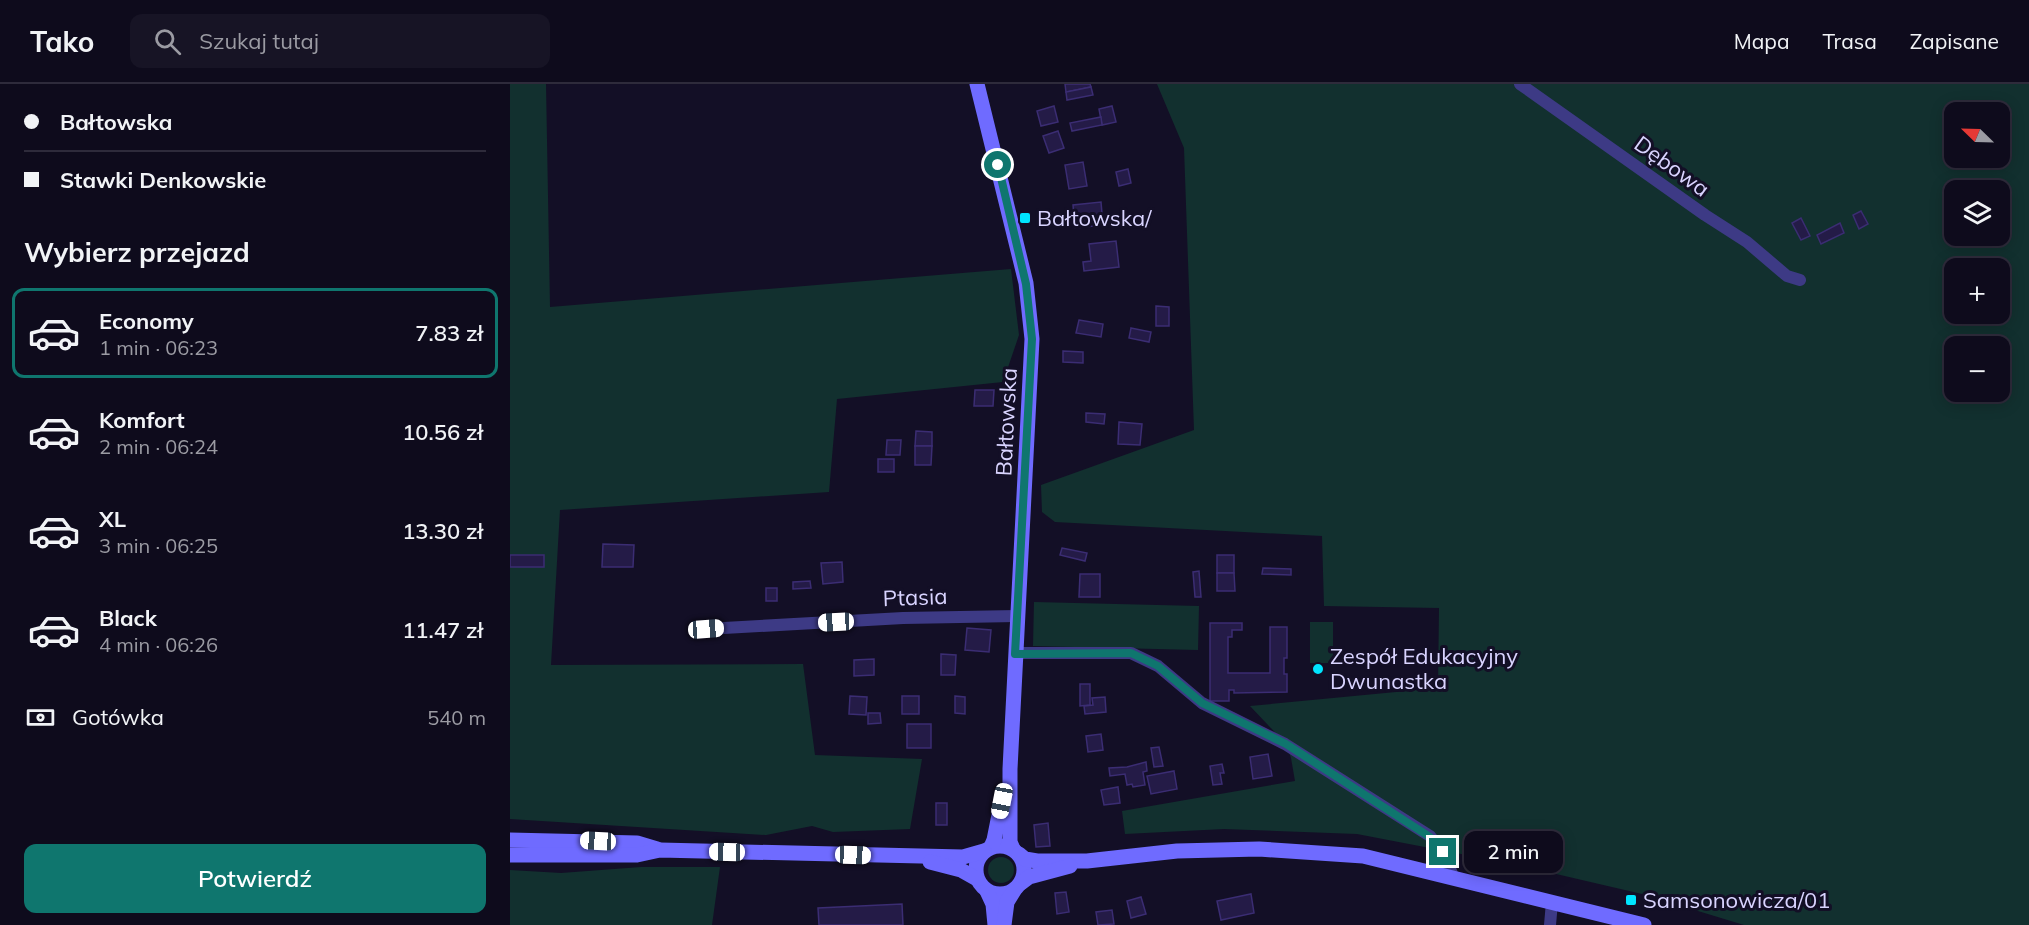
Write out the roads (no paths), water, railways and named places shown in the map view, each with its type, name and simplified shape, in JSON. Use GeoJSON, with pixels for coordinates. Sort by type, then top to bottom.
{"type":"FeatureCollection","features":[{"type":"Feature","properties":{"kind":"main road","name":"Bałtowska"},"geometry":{"type":"LineString","coordinates":[[977,84],[1026,284],[1032,339],[1010,769],[1010,842],[1016,852]]}},
{"type":"Feature","properties":{"kind":"main road","name":"Bałtowska"},"geometry":{"type":"LineString","coordinates":[[988,849],[1010,769]]}},
{"type":"Feature","properties":{"kind":"main road"},"geometry":{"type":"LineString","coordinates":[[510,840],[637,843],[660,850]]}},
{"type":"Feature","properties":{"kind":"main road"},"geometry":{"type":"LineString","coordinates":[[510,855],[637,855],[660,850],[963,857],[1006,846],[1025,859],[1087,861],[1177,851],[1259,849],[1363,856],[1453,876],[1644,925]]}},
{"type":"Feature","properties":{"kind":"main road"},"geometry":{"type":"LineString","coordinates":[[988,849],[976,864],[982,885],[993,904],[995,925]]}},
{"type":"Feature","properties":{"kind":"main road"},"geometry":{"type":"LineString","coordinates":[[1004,925],[1007,902],[1018,886],[1024,868],[1016,852]]}},
{"type":"Feature","properties":{"kind":"main road"},"geometry":{"type":"LineString","coordinates":[[915,857],[961,870],[982,885],[1002,895],[1029,877],[1087,861]]}},
{"type":"Feature","properties":{"kind":"street","name":"Dębowa"},"geometry":{"type":"LineString","coordinates":[[1520,84],[1705,215],[1747,242],[1787,276],[1800,280]]}},
{"type":"Feature","properties":{"kind":"street","name":"Ptasia"},"geometry":{"type":"LineString","coordinates":[[706,629],[903,618],[1017,616]]}},
{"type":"Feature","properties":{"kind":"street"},"geometry":{"type":"LineString","coordinates":[[1015,654],[1131,653],[1158,666],[1202,703],[1286,744],[1430,837],[1443,852],[1453,876]]}},
{"type":"Feature","properties":{"kind":"street"},"geometry":{"type":"LineString","coordinates":[[1550,925],[1552,902]]}},
{"type":"Feature","properties":{"kind":"place","name":"Bałtowska/"},"geometry":{"type":"Point","coordinates":[1025,218]}},
{"type":"Feature","properties":{"kind":"place","name":"Zespół Edukacyjny Dwunastka"},"geometry":{"type":"Point","coordinates":[1318,669]}},
{"type":"Feature","properties":{"kind":"place","name":"Samsonowicza/01"},"geometry":{"type":"Point","coordinates":[1631,900]}}]}
